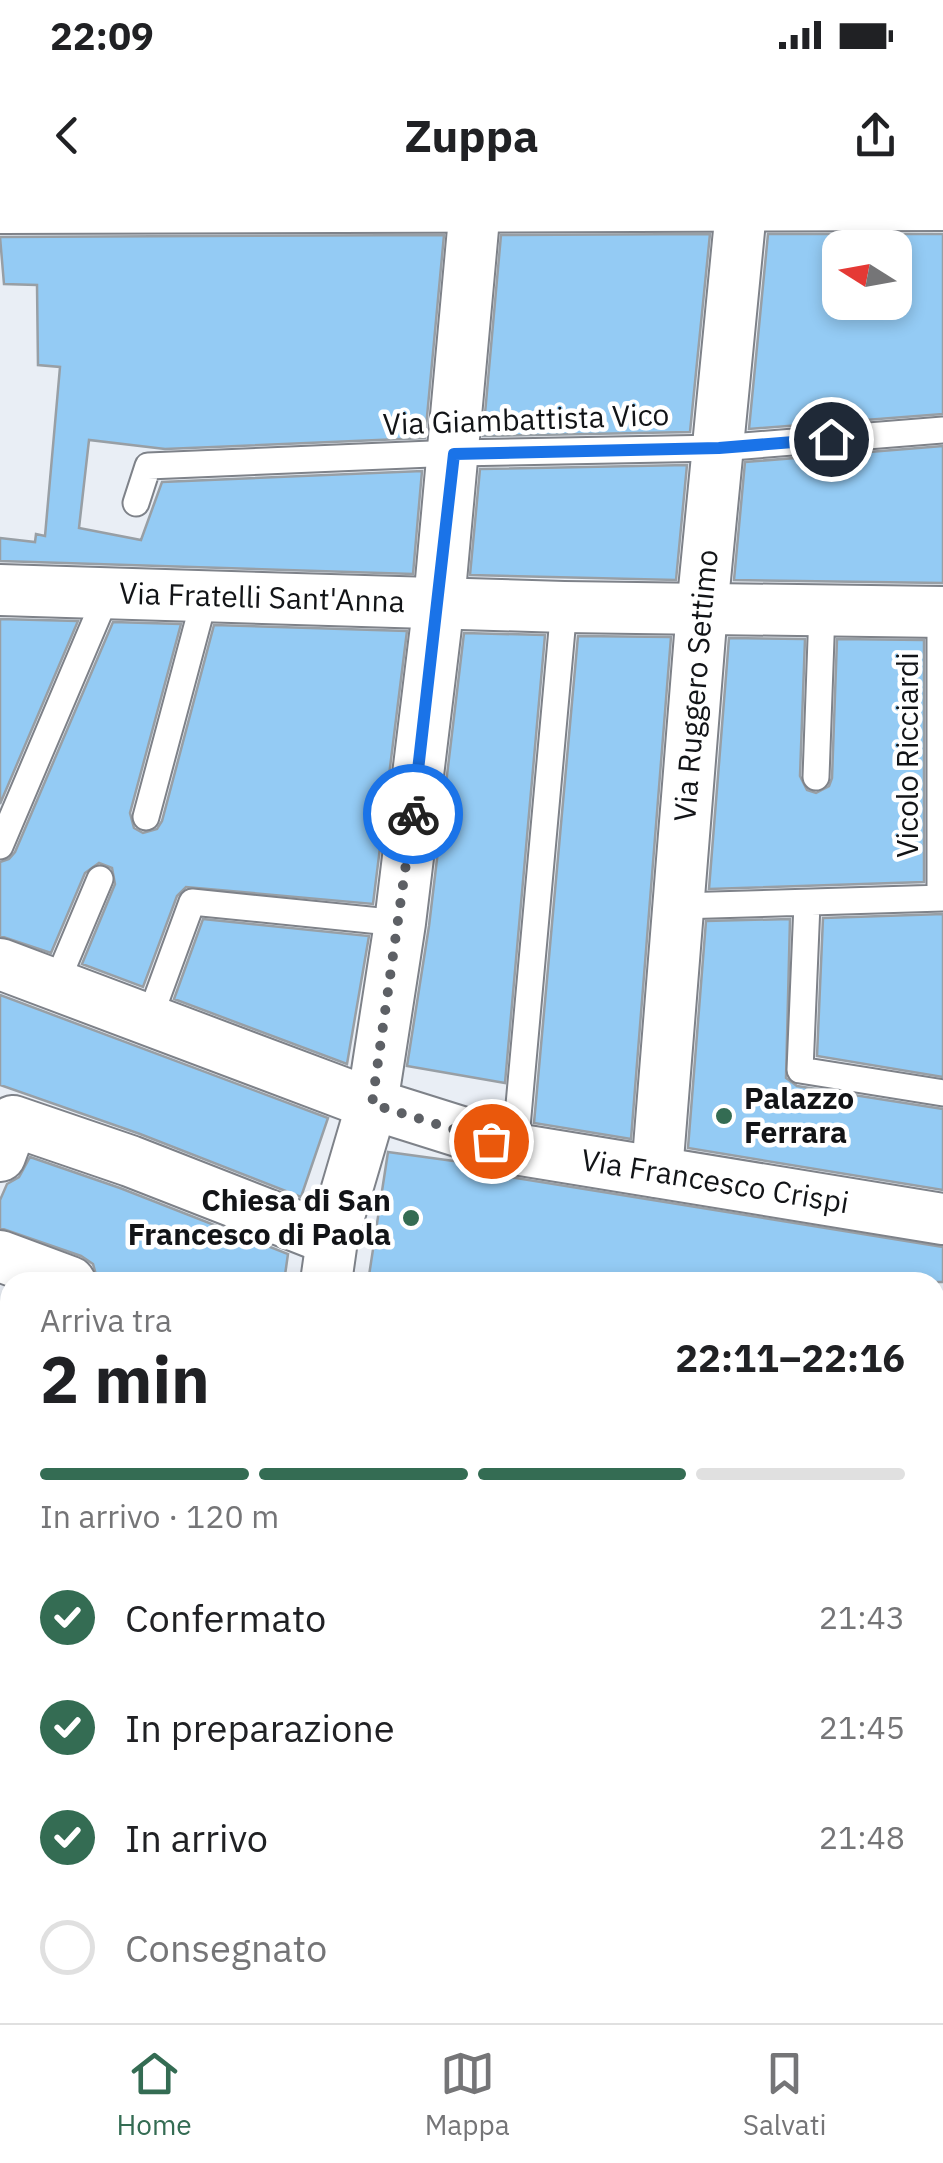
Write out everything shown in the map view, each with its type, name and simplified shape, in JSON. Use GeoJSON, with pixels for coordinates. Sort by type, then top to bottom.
{"type":"FeatureCollection","features":[{"type":"Feature","properties":{"kind":"street","name":"Via Ruggero Settimo"},"geometry":{"type":"LineString","coordinates":[[657,1172],[702,610],[742,203]]}},
{"type":"Feature","properties":{"kind":"street"},"geometry":{"type":"LineString","coordinates":[[0,208],[943,205]]}},
{"type":"Feature","properties":{"kind":"street"},"geometry":{"type":"LineString","coordinates":[[7,1138],[130,1161],[329,1261],[372,1104],[400,923],[439,602],[475,207]]}},
{"type":"Feature","properties":{"kind":"street","name":"Via Fratelli Sant'Anna"},"geometry":{"type":"LineString","coordinates":[[0,590],[564,607],[941,612]]}},
{"type":"Feature","properties":{"kind":"street","name":"Via Francesco Crispi"},"geometry":{"type":"LineString","coordinates":[[0,964],[372,1104],[514,1149],[943,1220]]}},
{"type":"Feature","properties":{"kind":"street"},"geometry":{"type":"LineString","coordinates":[[0,1256],[43,1272]]}},
{"type":"Feature","properties":{"kind":"lane","name":"Via Giambattista Vico"},"geometry":{"type":"LineString","coordinates":[[136,503],[148,466],[719,448],[943,430]]}},
{"type":"Feature","properties":{"kind":"lane"},"geometry":{"type":"LineString","coordinates":[[0,846],[107,594]]}},
{"type":"Feature","properties":{"kind":"lane"},"geometry":{"type":"LineString","coordinates":[[146,817],[205,596]]}},
{"type":"Feature","properties":{"kind":"lane"},"geometry":{"type":"LineString","coordinates":[[514,1149],[564,607]]}},
{"type":"Feature","properties":{"kind":"lane"},"geometry":{"type":"LineString","coordinates":[[816,777],[822,611]]}},
{"type":"Feature","properties":{"kind":"lane","name":"Vicolo Ricciardi"},"geometry":{"type":"LineString","coordinates":[[941,612],[942,898]]}},
{"type":"Feature","properties":{"kind":"lane"},"geometry":{"type":"LineString","coordinates":[[55,986],[100,878]]}},
{"type":"Feature","properties":{"kind":"lane"},"geometry":{"type":"LineString","coordinates":[[678,906],[942,898]]}},
{"type":"Feature","properties":{"kind":"lane"},"geometry":{"type":"LineString","coordinates":[[148,1022],[192,902],[400,923]]}},
{"type":"Feature","properties":{"kind":"lane"},"geometry":{"type":"LineString","coordinates":[[807,904],[800,1070],[943,1093]]}},
{"type":"Feature","properties":{"kind":"building"},"geometry":{"type":"Polygon","coordinates":[[[710,234],[690,432],[483,436],[501,235],[710,234]]]}},
{"type":"Feature","properties":{"kind":"building"},"geometry":{"type":"Polygon","coordinates":[[[768,234],[822,234],[822,320],[912,320],[912,234],[943,234],[943,414],[749,429],[768,234]]]}},
{"type":"Feature","properties":{"kind":"building"},"geometry":{"type":"Polygon","coordinates":[[[444,235],[425,438],[165,449],[89,440],[79,528],[141,540],[162,482],[422,471],[413,574],[0,561],[0,538],[35,542],[36,534],[45,536],[60,367],[38,365],[37,285],[4,284],[0,237],[444,235]]]}},
{"type":"Feature","properties":{"kind":"building"},"geometry":{"type":"Polygon","coordinates":[[[943,446],[943,583],[734,580],[745,462],[943,446]]]}},
{"type":"Feature","properties":{"kind":"building"},"geometry":{"type":"Polygon","coordinates":[[[687,465],[676,580],[470,575],[480,469],[687,465]]]}},
{"type":"Feature","properties":{"kind":"building"},"geometry":{"type":"Polygon","coordinates":[[[0,619],[78,621],[0,804],[0,619]]]}},
{"type":"Feature","properties":{"kind":"building"},"geometry":{"type":"Polygon","coordinates":[[[113,622],[181,624],[130,813],[134,828],[143,833],[157,829],[162,821],[214,625],[407,631],[373,904],[186,887],[177,896],[143,987],[82,964],[115,884],[112,868],[99,863],[85,873],[51,953],[0,936],[0,862],[15,852],[113,622]]]}},
{"type":"Feature","properties":{"kind":"building"},"geometry":{"type":"Polygon","coordinates":[[[464,633],[545,635],[505,1083],[407,1066],[429,926],[464,633]]]}},
{"type":"Feature","properties":{"kind":"building"},"geometry":{"type":"Polygon","coordinates":[[[578,636],[671,637],[631,1139],[534,1123],[578,636]]]}},
{"type":"Feature","properties":{"kind":"building"},"geometry":{"type":"Polygon","coordinates":[[[729,638],[805,639],[800,776],[807,790],[816,793],[829,786],[832,778],[837,639],[924,640],[924,882],[709,889],[729,638]]]}},
{"type":"Feature","properties":{"kind":"building"},"geometry":{"type":"Polygon","coordinates":[[[943,914],[943,1077],[817,1056],[823,918],[943,914]]]}},
{"type":"Feature","properties":{"kind":"building"},"geometry":{"type":"Polygon","coordinates":[[[203,919],[369,936],[347,1064],[174,999],[203,919]]]}},
{"type":"Feature","properties":{"kind":"building"},"geometry":{"type":"Polygon","coordinates":[[[790,919],[786,1078],[797,1086],[943,1109],[943,1190],[688,1148],[706,921],[790,919]]]}},
{"type":"Feature","properties":{"kind":"building"},"geometry":{"type":"Polygon","coordinates":[[[0,995],[328,1118],[301,1197],[0,1085],[0,995]]]}},
{"type":"Feature","properties":{"kind":"building"},"geometry":{"type":"Polygon","coordinates":[[[388,1152],[461,1162],[510,1177],[943,1247],[943,1272],[370,1272],[388,1152]]]}},
{"type":"Feature","properties":{"kind":"building"},"geometry":{"type":"Polygon","coordinates":[[[30,1157],[120,1188],[288,1254],[285,1272],[95,1272],[93,1264],[81,1256],[0,1228],[0,1200],[7,1184],[19,1177],[30,1157]]]}},
{"type":"Feature","properties":{"kind":"way so far"},"geometry":{"type":"LineString","coordinates":[[413,814],[372,1104],[491,1141]]}},
{"type":"Feature","properties":{"kind":"place","name":"Palazzo Ferrara"},"geometry":{"type":"Point","coordinates":[724,1116]}},
{"type":"Feature","properties":{"kind":"place","name":"Chiesa di San Francesco di Paola"},"geometry":{"type":"Point","coordinates":[411,1218]}},
{"type":"Feature","properties":{"kind":"route"},"geometry":{"type":"LineString","coordinates":[[413,814],[454,454],[719,448],[831,439]]}}]}
